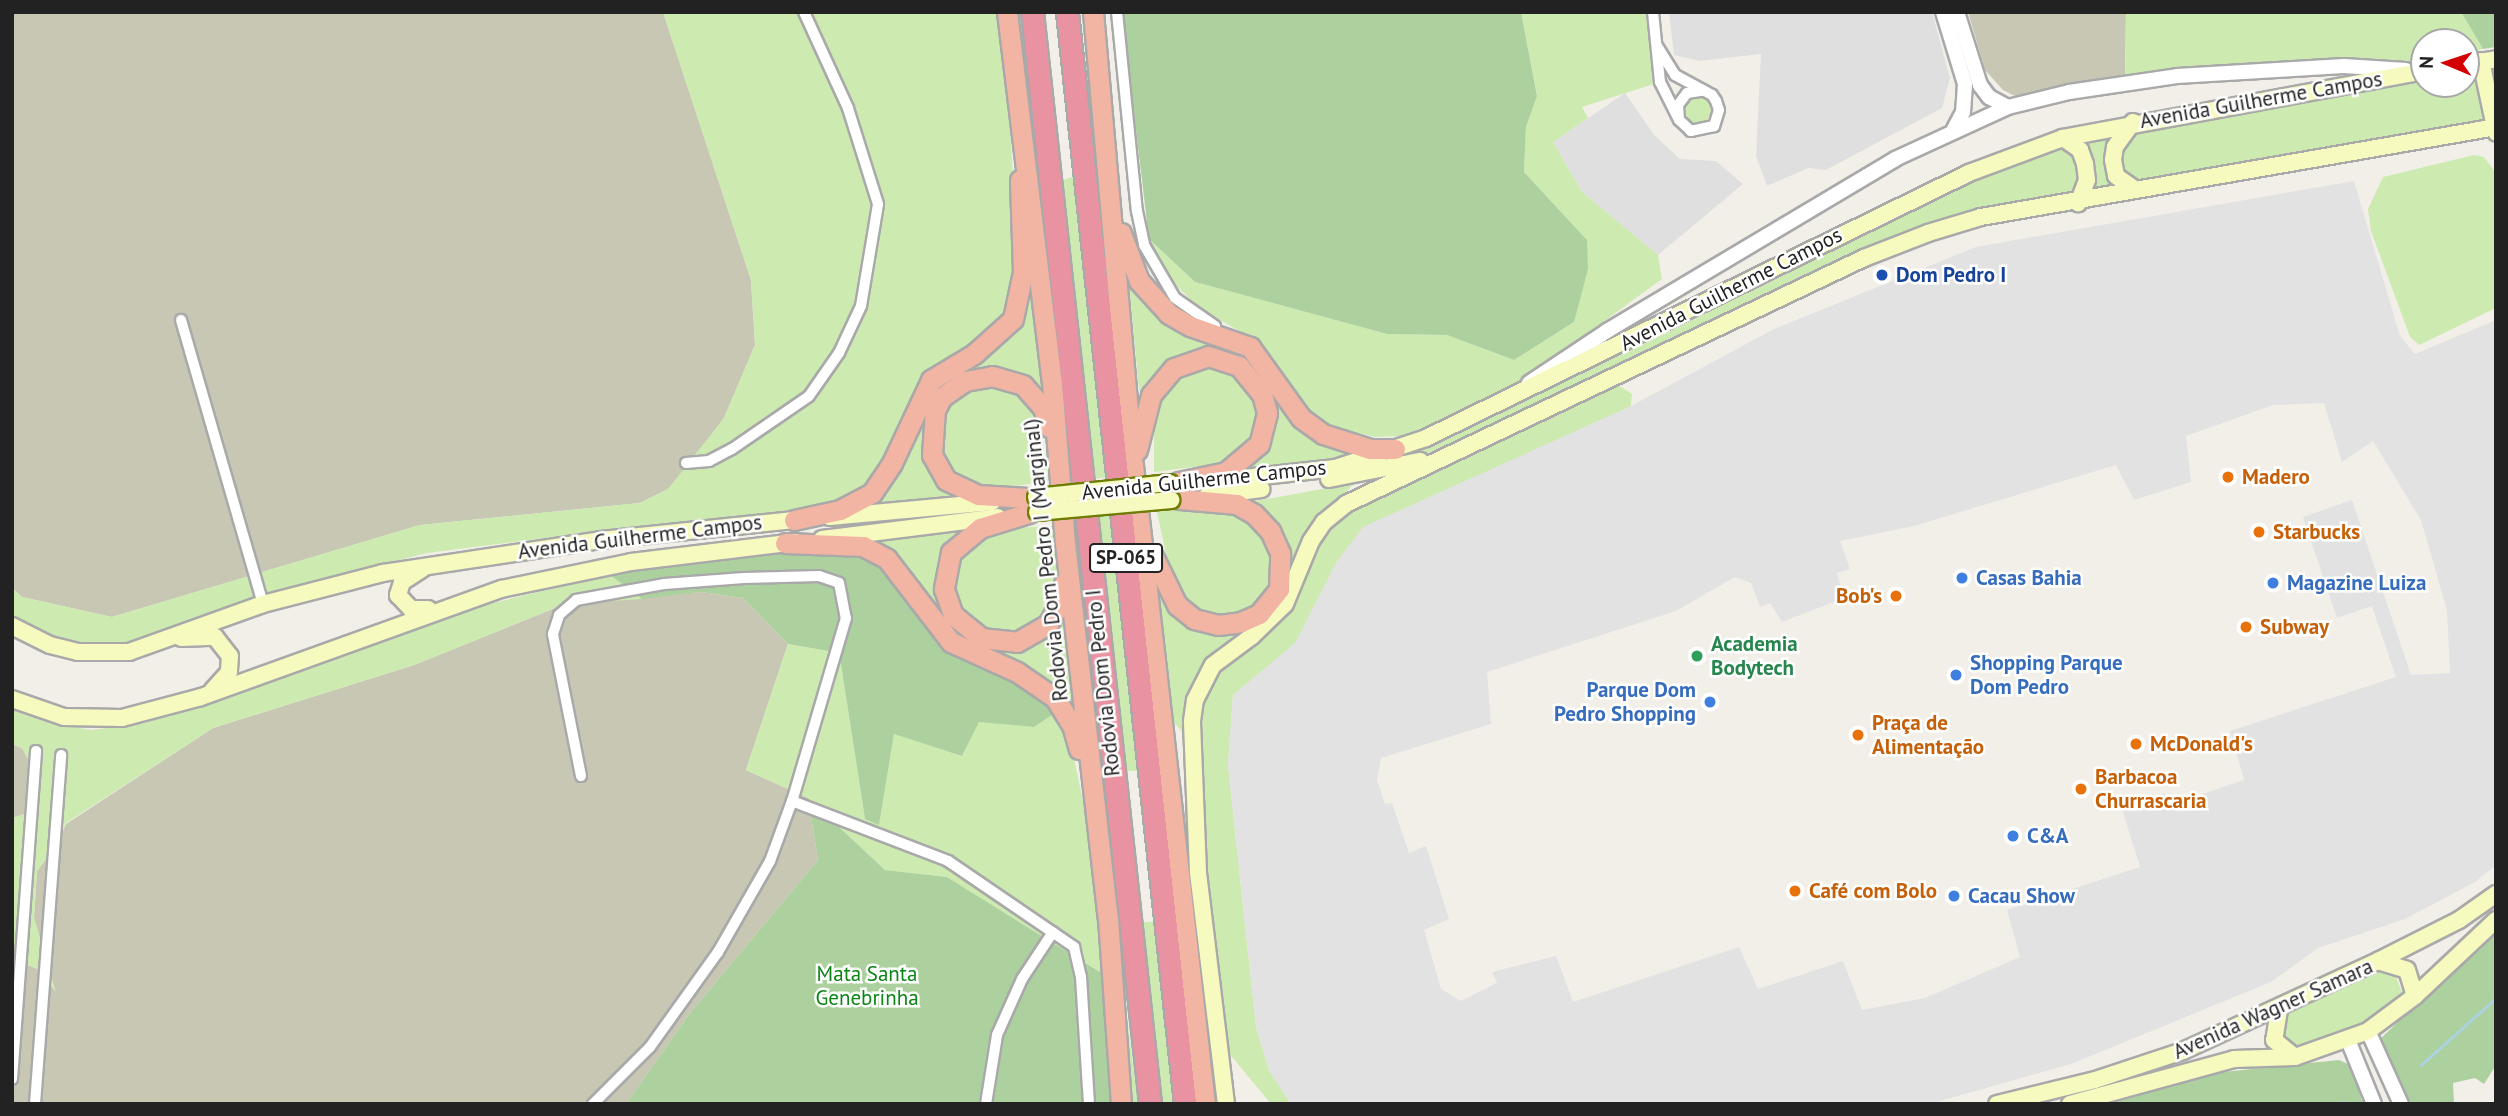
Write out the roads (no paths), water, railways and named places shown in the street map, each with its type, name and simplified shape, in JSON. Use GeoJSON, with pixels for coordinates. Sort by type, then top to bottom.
{"type":"FeatureCollection","features":[{"type":"Feature","properties":{"kind":"highway","name":"Rodovia Dom Pedro I (Marginal)"},"geometry":{"type":"LineString","coordinates":[[1007,12],[1021,105],[1065,543],[1108,918],[1121,1104]]}},
{"type":"Feature","properties":{"kind":"highway","name":"Rodovia Dom Pedro I"},"geometry":{"type":"LineString","coordinates":[[1032,12],[1145,1057],[1147,1104]]}},
{"type":"Feature","properties":{"kind":"highway","name":"Rodovia Dom Pedro I"},"geometry":{"type":"LineString","coordinates":[[1067,12],[1185,1104]]}},
{"type":"Feature","properties":{"kind":"highway","name":"SP-065"},"geometry":{"type":"LineString","coordinates":[[1093,12],[1133,464],[1141,512],[1205,1104]]}},
{"type":"Feature","properties":{"kind":"highway"},"geometry":{"type":"LineString","coordinates":[[794,520],[840,510],[872,493],[892,463],[931,380],[974,354],[1013,319],[1023,272],[1021,105]]}},
{"type":"Feature","properties":{"kind":"highway"},"geometry":{"type":"LineString","coordinates":[[1108,168],[1126,255],[1151,298],[1190,326],[1250,347],[1301,418],[1323,434],[1370,449],[1395,449]]}},
{"type":"Feature","properties":{"kind":"highway"},"geometry":{"type":"LineString","coordinates":[[1133,464],[1151,395],[1160,381],[1189,359],[1224,359],[1254,379],[1267,413],[1265,430],[1259,444],[1226,472],[1175,491]]}},
{"type":"Feature","properties":{"kind":"highway"},"geometry":{"type":"LineString","coordinates":[[1033,505],[978,495],[946,480],[932,455],[929,440],[942,397],[977,376],[1005,377],[1023,385],[1043,408],[1058,467]]}},
{"type":"Feature","properties":{"kind":"highway"},"geometry":{"type":"LineString","coordinates":[[1141,512],[1157,567],[1177,605],[1194,619],[1217,625],[1241,622],[1259,614],[1274,596],[1282,573],[1280,553],[1270,531],[1237,504],[1175,491]]}},
{"type":"Feature","properties":{"kind":"highway"},"geometry":{"type":"LineString","coordinates":[[1033,505],[980,528],[951,552],[944,589],[953,615],[967,630],[981,638],[1017,642],[1048,624],[1062,599],[1065,543]]}},
{"type":"Feature","properties":{"kind":"highway"},"geometry":{"type":"LineString","coordinates":[[785,543],[842,542],[873,550],[897,568],[951,642],[1030,679],[1063,708],[1079,749],[1108,918]]}},
{"type":"Feature","properties":{"kind":"main road"},"geometry":{"type":"LineString","coordinates":[[2481,61],[2495,129]]}},
{"type":"Feature","properties":{"kind":"main road","name":"Avenida Guilherme Campos"},"geometry":{"type":"LineString","coordinates":[[1175,491],[1335,468],[1395,449],[1502,404],[1969,173],[2063,138],[2133,122],[2410,73]]}},
{"type":"Feature","properties":{"kind":"main road"},"geometry":{"type":"LineString","coordinates":[[2133,122],[2115,147],[2113,160],[2116,176],[2136,190]]}},
{"type":"Feature","properties":{"kind":"main road","name":"Avenida Guilherme Campos"},"geometry":{"type":"LineString","coordinates":[[1226,1104],[1198,872],[1192,721],[1202,679],[1213,664],[1252,636],[1285,604],[1311,541],[1324,522],[1374,489],[1877,253],[1981,217],[2078,203],[2136,190],[2495,129]]}},
{"type":"Feature","properties":{"kind":"main road"},"geometry":{"type":"LineString","coordinates":[[2063,138],[2080,150],[2085,164],[2087,180],[2078,203]]}},
{"type":"Feature","properties":{"kind":"main road","name":"Avenida Guilherme Campos"},"geometry":{"type":"LineString","coordinates":[[12,625],[50,645],[78,652],[111,654],[162,641],[263,604],[325,585],[451,561],[794,520],[1033,505],[1175,491],[1413,463],[1472,443]]}},
{"type":"Feature","properties":{"kind":"main road","name":"Avenida Guilherme Campos"},"geometry":{"type":"LineString","coordinates":[[12,699],[52,714],[93,720],[122,718],[201,697],[447,606],[589,569],[785,543],[1033,505]]}},
{"type":"Feature","properties":{"kind":"main road"},"geometry":{"type":"LineString","coordinates":[[447,606],[411,609],[398,595],[402,582],[415,571],[451,561]]}},
{"type":"Feature","properties":{"kind":"main road"},"geometry":{"type":"LineString","coordinates":[[162,641],[215,637],[223,644],[230,656],[229,672],[201,697]]}},
{"type":"Feature","properties":{"kind":"main road","name":"Avenida Wagner Samara"},"geometry":{"type":"LineString","coordinates":[[1997,1104],[2095,1080],[2183,1051],[2279,1010],[2322,985],[2378,961],[2459,920],[2496,894]]}},
{"type":"Feature","properties":{"kind":"main road","name":"Avenida Wagner Samara"},"geometry":{"type":"LineString","coordinates":[[2070,1104],[2234,1059],[2295,1056],[2348,1040],[2368,1031],[2415,996],[2496,920]]}},
{"type":"Feature","properties":{"kind":"main road"},"geometry":{"type":"LineString","coordinates":[[2378,961],[2407,970],[2415,996]]}},
{"type":"Feature","properties":{"kind":"main road"},"geometry":{"type":"LineString","coordinates":[[2279,1010],[2274,1040],[2295,1056]]}},
{"type":"Feature","properties":{"kind":"street"},"geometry":{"type":"LineString","coordinates":[[686,463],[709,461],[732,449],[809,397],[839,353],[861,306],[878,204],[848,108],[804,12]]}},
{"type":"Feature","properties":{"kind":"street"},"geometry":{"type":"LineString","coordinates":[[1117,12],[1136,211],[1144,245],[1164,285],[1186,309],[1250,347]]}},
{"type":"Feature","properties":{"kind":"street"},"geometry":{"type":"LineString","coordinates":[[1653,12],[1657,46],[1663,93],[1679,120],[1699,133],[1714,126],[1719,107],[1712,95],[1675,75],[1657,46]]}},
{"type":"Feature","properties":{"kind":"street"},"geometry":{"type":"LineString","coordinates":[[1943,12],[1965,84],[1963,112],[1954,129]]}},
{"type":"Feature","properties":{"kind":"street"},"geometry":{"type":"LineString","coordinates":[[1956,12],[1980,85],[1989,97],[2008,107]]}},
{"type":"Feature","properties":{"kind":"street"},"geometry":{"type":"LineString","coordinates":[[1502,404],[1606,331],[1895,159],[1954,129],[2008,107],[2123,82],[2189,75],[2344,66],[2410,70]]}},
{"type":"Feature","properties":{"kind":"street"},"geometry":{"type":"LineString","coordinates":[[1679,120],[1682,98],[1702,91]]}},
{"type":"Feature","properties":{"kind":"street"},"geometry":{"type":"LineString","coordinates":[[181,320],[263,604]]}},
{"type":"Feature","properties":{"kind":"street"},"geometry":{"type":"LineString","coordinates":[[581,776],[553,634],[559,615],[576,600],[664,584],[819,576],[839,583],[846,618],[792,800],[770,861],[718,952],[650,1047],[593,1104]]}},
{"type":"Feature","properties":{"kind":"street"},"geometry":{"type":"LineString","coordinates":[[12,1079],[36,751]]}},
{"type":"Feature","properties":{"kind":"street"},"geometry":{"type":"LineString","coordinates":[[35,1104],[61,755]]}},
{"type":"Feature","properties":{"kind":"street"},"geometry":{"type":"LineString","coordinates":[[792,800],[948,861],[1074,947],[1081,977],[1089,1104]]}},
{"type":"Feature","properties":{"kind":"street"},"geometry":{"type":"LineString","coordinates":[[985,1104],[997,1035],[1022,979],[1053,932]]}},
{"type":"Feature","properties":{"kind":"street"},"geometry":{"type":"LineString","coordinates":[[2368,1031],[2400,1104]]}},
{"type":"Feature","properties":{"kind":"street"},"geometry":{"type":"LineString","coordinates":[[2348,1040],[2374,1104]]}},
{"type":"Feature","properties":{"kind":"waterway"},"geometry":{"type":"LineString","coordinates":[[2421,1065],[2496,998]]}},
{"type":"Feature","properties":{"kind":"waterway"},"geometry":{"type":"LineString","coordinates":[[2340,1104],[2344,1102]]}},
{"type":"Feature","properties":{"kind":"place","name":"Dom Pedro I"},"geometry":{"type":"Point","coordinates":[1882,275]}},
{"type":"Feature","properties":{"kind":"place","name":"Madero"},"geometry":{"type":"Point","coordinates":[2228,477]}},
{"type":"Feature","properties":{"kind":"place","name":"Starbucks"},"geometry":{"type":"Point","coordinates":[2259,532]}},
{"type":"Feature","properties":{"kind":"place","name":"Casas Bahia"},"geometry":{"type":"Point","coordinates":[1962,578]}},
{"type":"Feature","properties":{"kind":"place","name":"Magazine Luiza"},"geometry":{"type":"Point","coordinates":[2273,583]}},
{"type":"Feature","properties":{"kind":"place","name":"Bob's"},"geometry":{"type":"Point","coordinates":[1896,596]}},
{"type":"Feature","properties":{"kind":"place","name":"Subway"},"geometry":{"type":"Point","coordinates":[2246,627]}},
{"type":"Feature","properties":{"kind":"place","name":"Academia Bodytech"},"geometry":{"type":"Point","coordinates":[1697,656]}},
{"type":"Feature","properties":{"kind":"place","name":"Shopping Parque Dom Pedro"},"geometry":{"type":"Point","coordinates":[1956,675]}},
{"type":"Feature","properties":{"kind":"place","name":"Parque Dom Pedro Shopping"},"geometry":{"type":"Point","coordinates":[1710,702]}},
{"type":"Feature","properties":{"kind":"place","name":"Praça de Alimentação"},"geometry":{"type":"Point","coordinates":[1858,735]}},
{"type":"Feature","properties":{"kind":"place","name":"McDonald's"},"geometry":{"type":"Point","coordinates":[2136,744]}},
{"type":"Feature","properties":{"kind":"place","name":"Barbacoa Churrascaria"},"geometry":{"type":"Point","coordinates":[2081,789]}},
{"type":"Feature","properties":{"kind":"place","name":"C&A"},"geometry":{"type":"Point","coordinates":[2013,836]}},
{"type":"Feature","properties":{"kind":"place","name":"Café com Bolo"},"geometry":{"type":"Point","coordinates":[1795,891]}},
{"type":"Feature","properties":{"kind":"place","name":"Cacau Show"},"geometry":{"type":"Point","coordinates":[1954,896]}},
{"type":"Feature","properties":{"kind":"park label","name":"Mata Santa Genebrinha"},"geometry":{"type":"Point","coordinates":[867,986]}}]}
